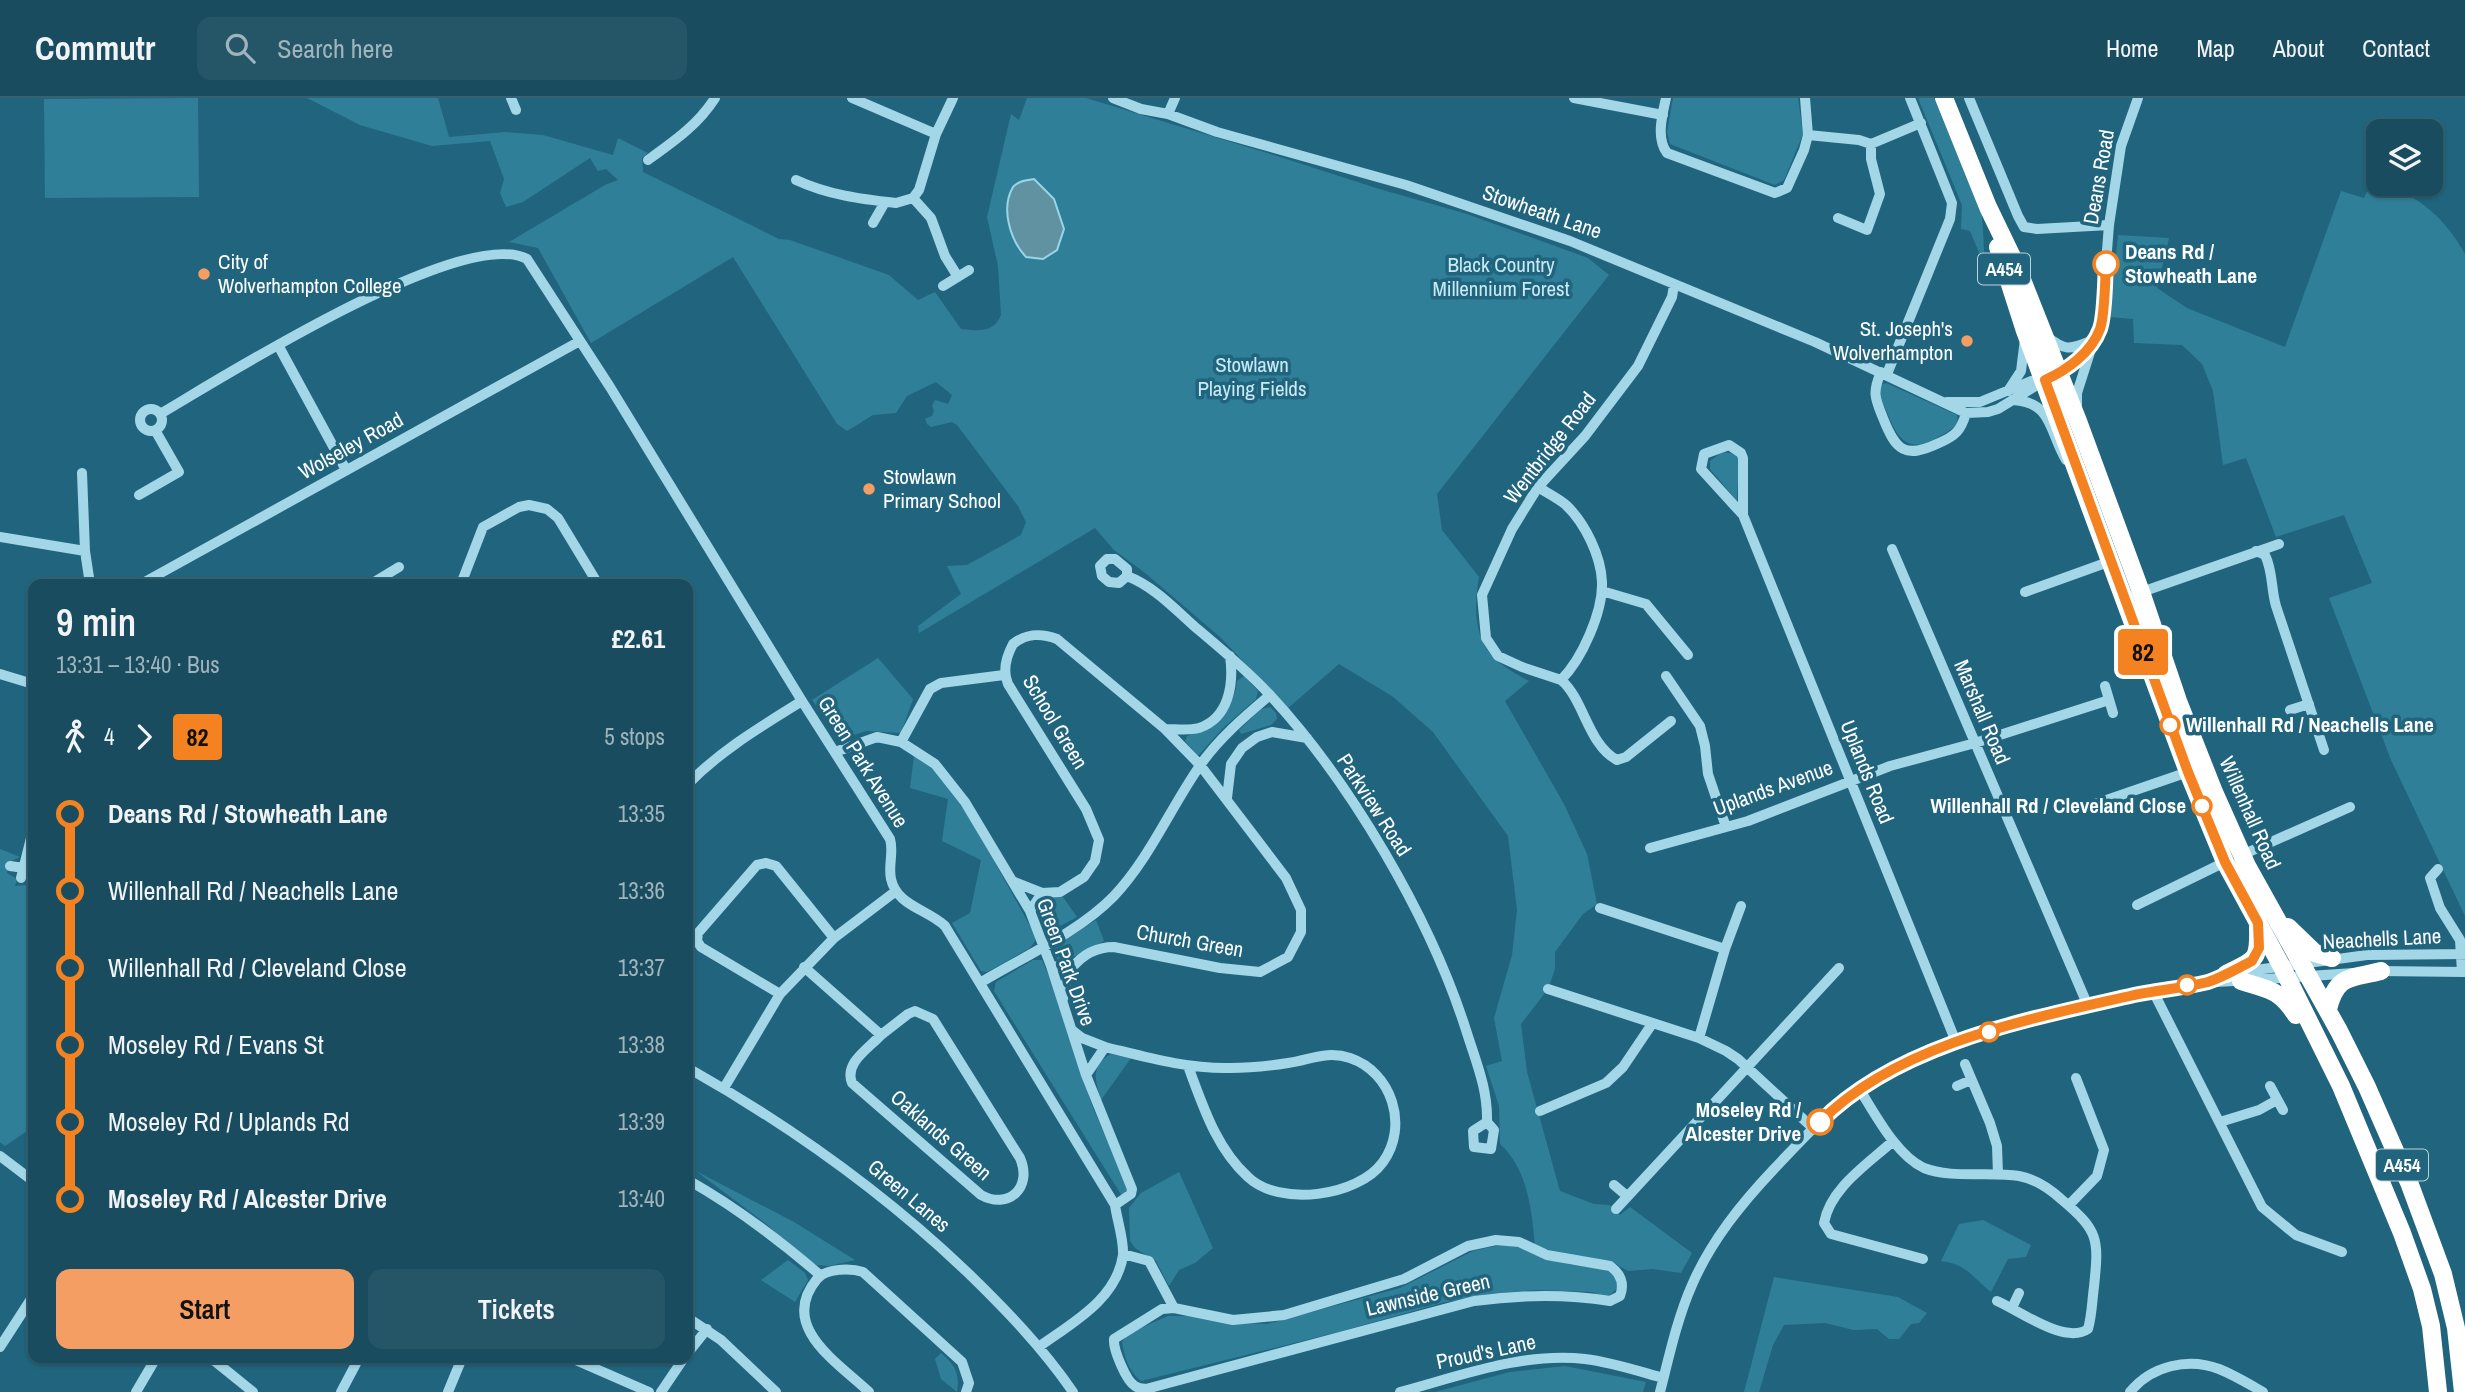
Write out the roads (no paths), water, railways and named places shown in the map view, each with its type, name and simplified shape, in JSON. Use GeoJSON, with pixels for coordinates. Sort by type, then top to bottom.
{"type":"FeatureCollection","features":[{"type":"Feature","properties":{"kind":"highway","name":"Willenhall Road"},"geometry":{"type":"LineString","coordinates":[[1944,98],[1988,206],[2017,267],[2033,331],[2052,377],[2086,492],[2188,772],[2225,862],[2341,1086],[2389,1199],[2422,1289],[2431,1326],[2438,1392]]}},
{"type":"Feature","properties":{"kind":"highway","name":"Willenhall Road"},"geometry":{"type":"LineString","coordinates":[[2052,377],[2078,421],[2178,701],[2214,792],[2245,861],[2328,1009],[2367,1087],[2410,1185],[2461,1329],[2463,1392]]}},
{"type":"Feature","properties":{"kind":"highway"},"geometry":{"type":"LineString","coordinates":[[2245,861],[2300,940],[2315,953],[2332,958]]}},
{"type":"Feature","properties":{"kind":"highway"},"geometry":{"type":"LineString","coordinates":[[2225,979],[2256,956],[2259,948],[2258,923]]}},
{"type":"Feature","properties":{"kind":"highway"},"geometry":{"type":"LineString","coordinates":[[2328,1009],[2332,993],[2339,984],[2381,971]]}},
{"type":"Feature","properties":{"kind":"highway"},"geometry":{"type":"LineString","coordinates":[[2225,979],[2275,991],[2286,999],[2326,1068],[2341,1086]]}},
{"type":"Feature","properties":{"kind":"street"},"geometry":{"type":"LineString","coordinates":[[511,98],[516,110]]}},
{"type":"Feature","properties":{"kind":"street"},"geometry":{"type":"LineString","coordinates":[[648,160],[682,136],[700,119],[715,98]]}},
{"type":"Feature","properties":{"kind":"street"},"geometry":{"type":"LineString","coordinates":[[852,98],[936,134]]}},
{"type":"Feature","properties":{"kind":"street"},"geometry":{"type":"LineString","coordinates":[[796,180],[840,196],[896,203],[913,198],[919,190],[936,134],[953,98]]}},
{"type":"Feature","properties":{"kind":"street","name":"Stowheath Lane"},"geometry":{"type":"LineString","coordinates":[[1113,98],[1217,132],[1406,185],[1570,241],[1638,267],[1674,285],[1711,298],[1884,373],[1966,413],[1988,412],[2011,396],[2052,377]]}},
{"type":"Feature","properties":{"kind":"street"},"geometry":{"type":"LineString","coordinates":[[1168,114],[1175,98]]}},
{"type":"Feature","properties":{"kind":"street"},"geometry":{"type":"LineString","coordinates":[[1574,98],[1663,115]]}},
{"type":"Feature","properties":{"kind":"street"},"geometry":{"type":"LineString","coordinates":[[1666,98],[1661,145],[1667,153],[1775,193],[1787,188],[1804,150],[1808,135],[1805,98]]}},
{"type":"Feature","properties":{"kind":"street"},"geometry":{"type":"LineString","coordinates":[[1910,98],[1950,196],[1951,211],[1950,219],[1874,394],[1891,439],[1899,448],[1909,452],[1923,451],[1954,436],[1960,430],[1966,413]]}},
{"type":"Feature","properties":{"kind":"street"},"geometry":{"type":"LineString","coordinates":[[1969,98],[2024,227],[2036,229],[2109,225]]}},
{"type":"Feature","properties":{"kind":"street","name":"Deans Road"},"geometry":{"type":"LineString","coordinates":[[2052,377],[2073,364],[2094,340],[2101,327],[2109,225],[2121,146],[2138,98]]}},
{"type":"Feature","properties":{"kind":"street"},"geometry":{"type":"LineString","coordinates":[[1808,135],[1859,140],[1871,144],[1920,123]]}},
{"type":"Feature","properties":{"kind":"street"},"geometry":{"type":"LineString","coordinates":[[1838,218],[1867,230],[1880,194],[1871,159],[1871,144]]}},
{"type":"Feature","properties":{"kind":"street"},"geometry":{"type":"LineString","coordinates":[[913,198],[931,218],[945,256],[958,277]]}},
{"type":"Feature","properties":{"kind":"street"},"geometry":{"type":"LineString","coordinates":[[873,223],[885,202]]}},
{"type":"Feature","properties":{"kind":"street","name":"Green Park Avenue"},"geometry":{"type":"LineString","coordinates":[[278,345],[391,286],[471,258],[500,253],[517,254],[527,260],[890,839],[891,877],[896,891]]}},
{"type":"Feature","properties":{"kind":"street"},"geometry":{"type":"LineString","coordinates":[[943,286],[969,270]]}},
{"type":"Feature","properties":{"kind":"street","name":"Wentbridge Road"},"geometry":{"type":"LineString","coordinates":[[1561,680],[1498,656],[1486,638],[1482,595],[1512,529],[1538,487],[1585,436],[1638,366],[1672,297],[1674,285]]}},
{"type":"Feature","properties":{"kind":"street"},"geometry":{"type":"LineString","coordinates":[[2086,492],[2059,448],[2046,417],[2038,406],[2011,396],[2033,331],[2059,346],[2070,349],[2094,340]]}},
{"type":"Feature","properties":{"kind":"street"},"geometry":{"type":"LineString","coordinates":[[2078,421],[2077,393],[2094,340]]}},
{"type":"Feature","properties":{"kind":"street","name":"Wolseley Road"},"geometry":{"type":"LineString","coordinates":[[150,579],[580,341]]}},
{"type":"Feature","properties":{"kind":"street"},"geometry":{"type":"LineString","coordinates":[[160,414],[278,345],[346,470]]}},
{"type":"Feature","properties":{"kind":"street","name":"Stowheath Lane"},"geometry":{"type":"LineString","coordinates":[[1945,402],[1980,402],[2011,396]]}},
{"type":"Feature","properties":{"kind":"street"},"geometry":{"type":"LineString","coordinates":[[151,409],[160,414],[161,425],[155,430],[145,429],[140,424],[140,416],[144,411],[151,409]]}},
{"type":"Feature","properties":{"kind":"street"},"geometry":{"type":"LineString","coordinates":[[139,495],[179,472],[155,430]]}},
{"type":"Feature","properties":{"kind":"street","name":"Uplands Road"},"geometry":{"type":"LineString","coordinates":[[1743,515],[1741,453],[1729,445],[1704,454],[1701,469],[1743,515],[1956,1042]]}},
{"type":"Feature","properties":{"kind":"street"},"geometry":{"type":"LineString","coordinates":[[82,472],[85,551],[89,579]]}},
{"type":"Feature","properties":{"kind":"street"},"geometry":{"type":"LineString","coordinates":[[1538,487],[1565,504],[1581,525],[1591,543],[1602,579],[1602,590],[1590,637],[1571,670],[1561,680],[1568,686],[1590,729],[1616,760],[1626,757],[1671,721]]}},
{"type":"Feature","properties":{"kind":"street"},"geometry":{"type":"LineString","coordinates":[[462,579],[483,527],[519,507],[529,505],[547,509],[558,518],[595,579]]}},
{"type":"Feature","properties":{"kind":"street"},"geometry":{"type":"LineString","coordinates":[[0,537],[85,551]]}},
{"type":"Feature","properties":{"kind":"street"},"geometry":{"type":"LineString","coordinates":[[2124,598],[2279,544]]}},
{"type":"Feature","properties":{"kind":"street","name":"Marshall Road"},"geometry":{"type":"LineString","coordinates":[[1892,549],[2088,1006]]}},
{"type":"Feature","properties":{"kind":"street"},"geometry":{"type":"LineString","coordinates":[[2256,551],[2265,555],[2270,569],[2276,606],[2324,750]]}},
{"type":"Feature","properties":{"kind":"street"},"geometry":{"type":"LineString","coordinates":[[2025,592],[2111,561]]}},
{"type":"Feature","properties":{"kind":"street"},"geometry":{"type":"LineString","coordinates":[[380,579],[399,568]]}},
{"type":"Feature","properties":{"kind":"street","name":"Parkview Road"},"geometry":{"type":"LineString","coordinates":[[1127,576],[1149,587],[1230,656],[1270,695],[1307,738],[1358,811],[1404,888],[1446,976],[1488,1098],[1487,1122]]}},
{"type":"Feature","properties":{"kind":"street"},"geometry":{"type":"LineString","coordinates":[[1602,590],[1646,604],[1688,655]]}},
{"type":"Feature","properties":{"kind":"street","name":"School Green"},"geometry":{"type":"LineString","coordinates":[[1042,893],[1060,891],[1084,877],[1095,861],[1099,840],[1086,809],[1004,675],[1005,664],[1013,644],[1027,636],[1046,635],[1057,639],[1165,729],[1200,765]]}},
{"type":"Feature","properties":{"kind":"street"},"geometry":{"type":"LineString","coordinates":[[1165,729],[1189,730],[1201,727],[1219,716],[1226,704],[1231,681],[1230,656]]}},
{"type":"Feature","properties":{"kind":"street"},"geometry":{"type":"LineString","coordinates":[[0,674],[28,682]]}},
{"type":"Feature","properties":{"kind":"street"},"geometry":{"type":"LineString","coordinates":[[901,742],[934,685],[1004,675]]}},
{"type":"Feature","properties":{"kind":"street"},"geometry":{"type":"LineString","coordinates":[[1666,676],[1700,726],[1708,774],[1726,827]]}},
{"type":"Feature","properties":{"kind":"street"},"geometry":{"type":"LineString","coordinates":[[2105,687],[2113,713]]}},
{"type":"Feature","properties":{"kind":"street"},"geometry":{"type":"LineString","coordinates":[[979,983],[1104,906],[1134,873],[1200,765],[1235,726],[1270,695]]}},
{"type":"Feature","properties":{"kind":"street","name":"Uplands Avenue"},"geometry":{"type":"LineString","coordinates":[[1650,848],[1748,821],[1849,780],[2109,700]]}},
{"type":"Feature","properties":{"kind":"street"},"geometry":{"type":"LineString","coordinates":[[693,779],[706,765],[802,701]]}},
{"type":"Feature","properties":{"kind":"street"},"geometry":{"type":"LineString","coordinates":[[2290,710],[2309,704]]}},
{"type":"Feature","properties":{"kind":"street"},"geometry":{"type":"LineString","coordinates":[[1227,798],[1231,764],[1242,748],[1257,737],[1272,732],[1307,738]]}},
{"type":"Feature","properties":{"kind":"street","name":"Green Park Drive"},"geometry":{"type":"LineString","coordinates":[[835,752],[877,737],[901,742],[936,764],[965,802],[1030,911],[1051,966],[1086,1075],[1132,1189],[1131,1194],[1115,1205]]}},
{"type":"Feature","properties":{"kind":"street","name":"Church Green"},"geometry":{"type":"LineString","coordinates":[[1072,968],[1084,955],[1100,947],[1114,947],[1220,968],[1260,972],[1288,957],[1301,932],[1301,910],[1286,878],[1200,765]]}},
{"type":"Feature","properties":{"kind":"street"},"geometry":{"type":"LineString","coordinates":[[2088,806],[2188,772]]}},
{"type":"Feature","properties":{"kind":"street"},"geometry":{"type":"LineString","coordinates":[[2245,861],[2350,807]]}},
{"type":"Feature","properties":{"kind":"street"},"geometry":{"type":"LineString","coordinates":[[10,866],[23,873],[28,852]]}},
{"type":"Feature","properties":{"kind":"street"},"geometry":{"type":"LineString","coordinates":[[2137,905],[2225,862]]}},
{"type":"Feature","properties":{"kind":"street"},"geometry":{"type":"LineString","coordinates":[[780,994],[701,947],[697,941],[698,933],[757,865],[766,863],[776,866],[834,938]]}},
{"type":"Feature","properties":{"kind":"street"},"geometry":{"type":"LineString","coordinates":[[2438,869],[2425,877],[2460,940],[2464,954],[2463,972]]}},
{"type":"Feature","properties":{"kind":"street"},"geometry":{"type":"LineString","coordinates":[[1012,880],[1042,893],[1030,911]]}},
{"type":"Feature","properties":{"kind":"street"},"geometry":{"type":"LineString","coordinates":[[724,1088],[780,994],[834,938],[896,891],[908,904],[938,919],[945,926],[1115,1205],[1123,1254],[1115,1277],[1095,1306],[1040,1346]]}},
{"type":"Feature","properties":{"kind":"street"},"geometry":{"type":"LineString","coordinates":[[1699,1038],[1725,948],[1741,906]]}},
{"type":"Feature","properties":{"kind":"street"},"geometry":{"type":"LineString","coordinates":[[1600,908],[1616,907],[1725,948]]}},
{"type":"Feature","properties":{"kind":"street","name":"Neachells Lane"},"geometry":{"type":"LineString","coordinates":[[2305,970],[2332,958],[2464,954]]}},
{"type":"Feature","properties":{"kind":"street"},"geometry":{"type":"LineString","coordinates":[[1051,966],[1072,968],[1066,981],[1063,1003]]}},
{"type":"Feature","properties":{"kind":"street"},"geometry":{"type":"LineString","coordinates":[[804,967],[881,1035]]}},
{"type":"Feature","properties":{"kind":"street"},"geometry":{"type":"LineString","coordinates":[[1616,1209],[1839,968]]}},
{"type":"Feature","properties":{"kind":"street"},"geometry":{"type":"LineString","coordinates":[[1660,1392],[1683,1307],[1711,1247],[1750,1195],[1840,1103],[1904,1065],[1956,1042],[2153,991],[2305,970]]}},
{"type":"Feature","properties":{"kind":"street","name":"Neachells Lane"},"geometry":{"type":"LineString","coordinates":[[2305,970],[2463,972]]}},
{"type":"Feature","properties":{"kind":"street"},"geometry":{"type":"LineString","coordinates":[[2225,979],[2284,972]]}},
{"type":"Feature","properties":{"kind":"street"},"geometry":{"type":"LineString","coordinates":[[1548,989],[1699,1038],[1726,1051],[1814,1129]]}},
{"type":"Feature","properties":{"kind":"street"},"geometry":{"type":"LineString","coordinates":[[2153,991],[2262,1207],[2296,1236],[2342,1252]]}},
{"type":"Feature","properties":{"kind":"street","name":"Oaklands Green"},"geometry":{"type":"LineString","coordinates":[[915,1011],[933,1018],[1020,1158],[1025,1169],[1021,1188],[999,1201],[981,1195],[852,1083],[849,1074],[851,1065],[881,1035],[915,1011]]}},
{"type":"Feature","properties":{"kind":"street"},"geometry":{"type":"LineString","coordinates":[[1540,1111],[1606,1083],[1623,1067],[1652,1024]]}},
{"type":"Feature","properties":{"kind":"street"},"geometry":{"type":"LineString","coordinates":[[1070,1028],[1082,1038],[1105,1046],[1188,1066],[1230,1068],[1290,1063],[1325,1054],[1350,1058],[1365,1065],[1388,1087],[1395,1118],[1395,1134],[1391,1147],[1382,1164],[1355,1184],[1312,1195],[1274,1192],[1248,1178],[1217,1137],[1188,1066]]}},
{"type":"Feature","properties":{"kind":"street"},"geometry":{"type":"LineString","coordinates":[[1086,1075],[1105,1046]]}},
{"type":"Feature","properties":{"kind":"street"},"geometry":{"type":"LineString","coordinates":[[1965,1064],[1997,1146],[1998,1174]]}},
{"type":"Feature","properties":{"kind":"street","name":"Green Lanes"},"geometry":{"type":"LineString","coordinates":[[693,1071],[788,1127],[840,1164],[925,1232],[1040,1346],[1073,1392]]}},
{"type":"Feature","properties":{"kind":"street"},"geometry":{"type":"LineString","coordinates":[[2069,1205],[2097,1176],[2104,1150],[2076,1078]]}},
{"type":"Feature","properties":{"kind":"street"},"geometry":{"type":"LineString","coordinates":[[1957,1086],[1971,1080]]}},
{"type":"Feature","properties":{"kind":"street"},"geometry":{"type":"LineString","coordinates":[[2220,1122],[2280,1105],[2270,1086]]}},
{"type":"Feature","properties":{"kind":"street"},"geometry":{"type":"LineString","coordinates":[[1860,1090],[1893,1141],[1914,1163],[1932,1171],[1998,1174],[2033,1180],[2048,1188],[2087,1222],[2097,1243],[2098,1255],[2088,1329],[2080,1334],[2062,1333],[1997,1301]]}},
{"type":"Feature","properties":{"kind":"street"},"geometry":{"type":"LineString","coordinates":[[1893,1141],[1843,1187],[1828,1205],[1824,1223],[1831,1234],[1923,1259]]}},
{"type":"Feature","properties":{"kind":"street"},"geometry":{"type":"LineString","coordinates":[[0,1156],[28,1177]]}},
{"type":"Feature","properties":{"kind":"street"},"geometry":{"type":"LineString","coordinates":[[693,1183],[768,1231],[820,1275]]}},
{"type":"Feature","properties":{"kind":"street"},"geometry":{"type":"LineString","coordinates":[[1614,1185],[1627,1196]]}},
{"type":"Feature","properties":{"kind":"street","name":"Lawnside Green"},"geometry":{"type":"LineString","coordinates":[[1496,1240],[1519,1242],[1546,1255],[1610,1266],[1618,1271],[1622,1285],[1620,1296],[1610,1301],[1519,1296],[1474,1301],[1146,1389],[1138,1388],[1129,1380],[1113,1347],[1114,1339],[1162,1309],[1174,1308],[1233,1320],[1284,1315],[1404,1279],[1468,1247],[1496,1240]]}},
{"type":"Feature","properties":{"kind":"street"},"geometry":{"type":"LineString","coordinates":[[1123,1254],[1149,1261],[1174,1308]]}},
{"type":"Feature","properties":{"kind":"street"},"geometry":{"type":"LineString","coordinates":[[869,1392],[812,1338],[804,1322],[803,1304],[810,1287],[820,1275],[851,1269],[863,1272],[962,1362],[969,1383],[967,1392]]}},
{"type":"Feature","properties":{"kind":"street"},"geometry":{"type":"LineString","coordinates":[[2012,1308],[2019,1293]]}},
{"type":"Feature","properties":{"kind":"street"},"geometry":{"type":"LineString","coordinates":[[0,1347],[28,1304]]}},
{"type":"Feature","properties":{"kind":"street"},"geometry":{"type":"LineString","coordinates":[[693,1321],[706,1329],[773,1391]]}},
{"type":"Feature","properties":{"kind":"street"},"geometry":{"type":"LineString","coordinates":[[693,1346],[706,1329]]}},
{"type":"Feature","properties":{"kind":"street","name":"Proud's Lane"},"geometry":{"type":"LineString","coordinates":[[1400,1392],[1505,1364],[1545,1358],[1601,1361],[1663,1378]]}},
{"type":"Feature","properties":{"kind":"street"},"geometry":{"type":"LineString","coordinates":[[136,1392],[153,1363]]}},
{"type":"Feature","properties":{"kind":"street"},"geometry":{"type":"LineString","coordinates":[[217,1363],[253,1392]]}},
{"type":"Feature","properties":{"kind":"street"},"geometry":{"type":"LineString","coordinates":[[341,1392],[356,1363]]}},
{"type":"Feature","properties":{"kind":"street"},"geometry":{"type":"LineString","coordinates":[[448,1392],[460,1363]]}},
{"type":"Feature","properties":{"kind":"street"},"geometry":{"type":"LineString","coordinates":[[582,1363],[649,1392]]}},
{"type":"Feature","properties":{"kind":"street"},"geometry":{"type":"LineString","coordinates":[[661,1392],[681,1363]]}},
{"type":"Feature","properties":{"kind":"street"},"geometry":{"type":"LineString","coordinates":[[2130,1392],[2147,1376],[2181,1363],[2220,1369],[2263,1392]]}},
{"type":"Feature","properties":{"kind":"place","name":"Deans Rd / Stowheath Lane"},"geometry":{"type":"Point","coordinates":[2106,264]}},
{"type":"Feature","properties":{"kind":"place","name":"City of Wolverhampton College"},"geometry":{"type":"Point","coordinates":[204,274]}},
{"type":"Feature","properties":{"kind":"place","name":"St. Joseph's Wolverhampton"},"geometry":{"type":"Point","coordinates":[1967,341]}},
{"type":"Feature","properties":{"kind":"place","name":"Stowlawn Primary School"},"geometry":{"type":"Point","coordinates":[869,489]}},
{"type":"Feature","properties":{"kind":"place","name":"Willenhall Rd / Neachells Lane"},"geometry":{"type":"Point","coordinates":[2170,725]}},
{"type":"Feature","properties":{"kind":"place","name":"Willenhall Rd / Cleveland Close"},"geometry":{"type":"Point","coordinates":[2202,806]}},
{"type":"Feature","properties":{"kind":"place","name":"Moseley Rd / Alcester Drive"},"geometry":{"type":"Point","coordinates":[1820,1122]}},
{"type":"Feature","properties":{"kind":"park label","name":"Black Country Millennium Forest"},"geometry":{"type":"Point","coordinates":[1501,277]}},
{"type":"Feature","properties":{"kind":"park label","name":"Stowlawn Playing Fields"},"geometry":{"type":"Point","coordinates":[1252,377]}}]}
